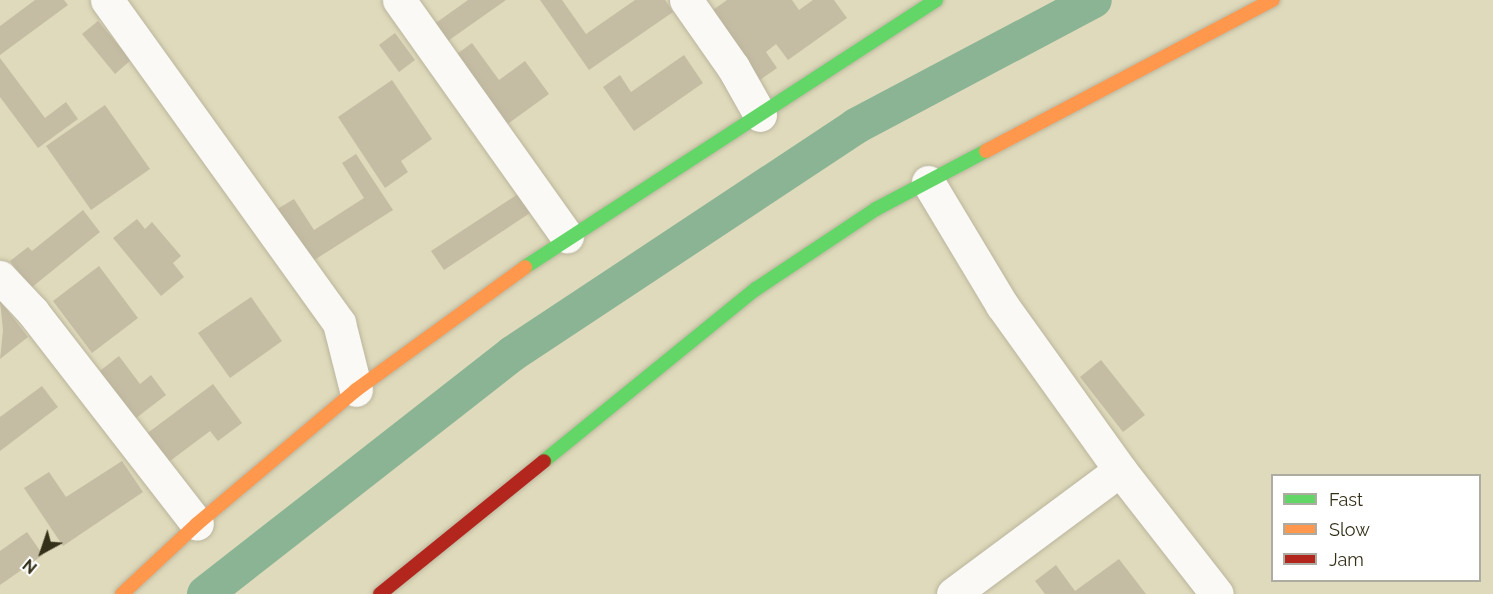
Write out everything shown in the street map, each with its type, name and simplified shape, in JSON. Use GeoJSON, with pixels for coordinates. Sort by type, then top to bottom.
{"type":"FeatureCollection","features":[{"type":"Feature","properties":{"kind":"street"},"geometry":{"type":"LineString","coordinates":[[107,0],[339,324],[356,390]]}},
{"type":"Feature","properties":{"kind":"street"},"geometry":{"type":"LineString","coordinates":[[399,0],[567,236]]}},
{"type":"Feature","properties":{"kind":"street"},"geometry":{"type":"LineString","coordinates":[[686,0],[733,67],[760,115]]}},
{"type":"Feature","properties":{"kind":"street"},"geometry":{"type":"LineString","coordinates":[[122,594],[197,524],[356,390],[567,236],[760,115],[936,0]]}},
{"type":"Feature","properties":{"kind":"street"},"geometry":{"type":"LineString","coordinates":[[380,594],[756,289],[876,209],[1273,0]]}},
{"type":"Feature","properties":{"kind":"street"},"geometry":{"type":"LineString","coordinates":[[928,182],[1002,305],[1120,470],[1217,594]]}},
{"type":"Feature","properties":{"kind":"street"},"geometry":{"type":"LineString","coordinates":[[0,277],[32,311],[197,524]]}},
{"type":"Feature","properties":{"kind":"street"},"geometry":{"type":"LineString","coordinates":[[953,594],[1120,470]]}},
{"type":"Feature","properties":{"kind":"building"},"geometry":{"type":"Polygon","coordinates":[[[35,0],[64,0],[68,5],[0,55],[0,26],[35,0]]]}},
{"type":"Feature","properties":{"kind":"building"},"geometry":{"type":"Polygon","coordinates":[[[468,0],[506,0],[445,43],[433,25],[468,0]]]}},
{"type":"Feature","properties":{"kind":"building"},"geometry":{"type":"Polygon","coordinates":[[[540,0],[562,0],[586,34],[635,0],[665,0],[673,12],[589,70],[540,0]]]}},
{"type":"Feature","properties":{"kind":"building"},"geometry":{"type":"Polygon","coordinates":[[[727,0],[792,0],[799,10],[813,0],[834,0],[847,18],[788,60],[776,44],[766,52],[777,68],[760,80],[710,12],[727,0]]]}},
{"type":"Feature","properties":{"kind":"building"},"geometry":{"type":"Polygon","coordinates":[[[98,21],[131,60],[115,74],[82,34],[98,21]]]}},
{"type":"Feature","properties":{"kind":"building"},"geometry":{"type":"Polygon","coordinates":[[[395,33],[415,60],[399,72],[379,45],[395,33]]]}},
{"type":"Feature","properties":{"kind":"building"},"geometry":{"type":"Polygon","coordinates":[[[472,43],[499,80],[525,61],[549,94],[505,126],[454,56],[472,43]]]}},
{"type":"Feature","properties":{"kind":"building"},"geometry":{"type":"Polygon","coordinates":[[[684,55],[703,83],[634,131],[603,87],[620,75],[631,92],[684,55]]]}},
{"type":"Feature","properties":{"kind":"building"},"geometry":{"type":"Polygon","coordinates":[[[0,58],[45,118],[66,102],[78,119],[38,148],[0,97],[0,58]]]}},
{"type":"Feature","properties":{"kind":"building"},"geometry":{"type":"Polygon","coordinates":[[[392,80],[432,139],[401,161],[408,172],[385,188],[338,117],[392,80]]]}},
{"type":"Feature","properties":{"kind":"building"},"geometry":{"type":"Polygon","coordinates":[[[105,105],[150,169],[91,210],[46,146],[105,105]]]}},
{"type":"Feature","properties":{"kind":"building"},"geometry":{"type":"Polygon","coordinates":[[[356,154],[393,210],[308,264],[274,211],[294,199],[314,230],[364,198],[342,163],[356,154]]]}},
{"type":"Feature","properties":{"kind":"building"},"geometry":{"type":"Polygon","coordinates":[[[518,194],[530,213],[444,270],[431,251],[518,194]]]}},
{"type":"Feature","properties":{"kind":"building"},"geometry":{"type":"Polygon","coordinates":[[[83,210],[100,232],[31,288],[10,261],[28,247],[32,251],[83,210]]]}},
{"type":"Feature","properties":{"kind":"building"},"geometry":{"type":"Polygon","coordinates":[[[137,219],[145,229],[152,222],[181,256],[173,263],[184,277],[161,296],[113,238],[137,219]]]}},
{"type":"Feature","properties":{"kind":"building"},"geometry":{"type":"Polygon","coordinates":[[[99,266],[138,318],[92,353],[53,301],[99,266]]]}},
{"type":"Feature","properties":{"kind":"building"},"geometry":{"type":"Polygon","coordinates":[[[251,297],[282,341],[230,378],[198,333],[251,297]]]}},
{"type":"Feature","properties":{"kind":"building"},"geometry":{"type":"Polygon","coordinates":[[[0,301],[28,337],[0,359],[3,330],[0,301]]]}},
{"type":"Feature","properties":{"kind":"building"},"geometry":{"type":"Polygon","coordinates":[[[119,356],[140,384],[151,375],[166,395],[131,422],[96,374],[119,356]]]}},
{"type":"Feature","properties":{"kind":"building"},"geometry":{"type":"Polygon","coordinates":[[[1101,360],[1145,415],[1123,432],[1080,377],[1101,360]]]}},
{"type":"Feature","properties":{"kind":"building"},"geometry":{"type":"Polygon","coordinates":[[[213,384],[242,423],[218,441],[210,431],[166,464],[145,435],[213,384]]]}},
{"type":"Feature","properties":{"kind":"building"},"geometry":{"type":"Polygon","coordinates":[[[42,386],[58,407],[0,451],[0,417],[42,386]]]}},
{"type":"Feature","properties":{"kind":"building"},"geometry":{"type":"Polygon","coordinates":[[[122,461],[143,492],[63,546],[24,488],[49,472],[66,497],[122,461]]]}},
{"type":"Feature","properties":{"kind":"building"},"geometry":{"type":"Polygon","coordinates":[[[27,532],[43,555],[0,585],[0,551],[27,532]]]}},
{"type":"Feature","properties":{"kind":"building"},"geometry":{"type":"Polygon","coordinates":[[[1119,559],[1146,594],[1045,594],[1035,581],[1056,565],[1075,591],[1119,559]]]}},
{"type":"Feature","properties":{"kind":"waterway"},"geometry":{"type":"LineString","coordinates":[[205,594],[512,354],[856,126],[1094,0]]}},
{"type":"Feature","properties":{"kind":"traffic: fast"},"geometry":{"type":"LineString","coordinates":[[525,267],[936,0]]}},
{"type":"Feature","properties":{"kind":"traffic: fast"},"geometry":{"type":"LineString","coordinates":[[544,461],[756,289],[876,209],[986,151]]}},
{"type":"Feature","properties":{"kind":"traffic: slow"},"geometry":{"type":"LineString","coordinates":[[986,151],[1273,0]]}},
{"type":"Feature","properties":{"kind":"traffic: slow"},"geometry":{"type":"LineString","coordinates":[[122,594],[197,524],[356,390],[525,267]]}},
{"type":"Feature","properties":{"kind":"traffic: jam"},"geometry":{"type":"LineString","coordinates":[[380,594],[544,461]]}}]}
